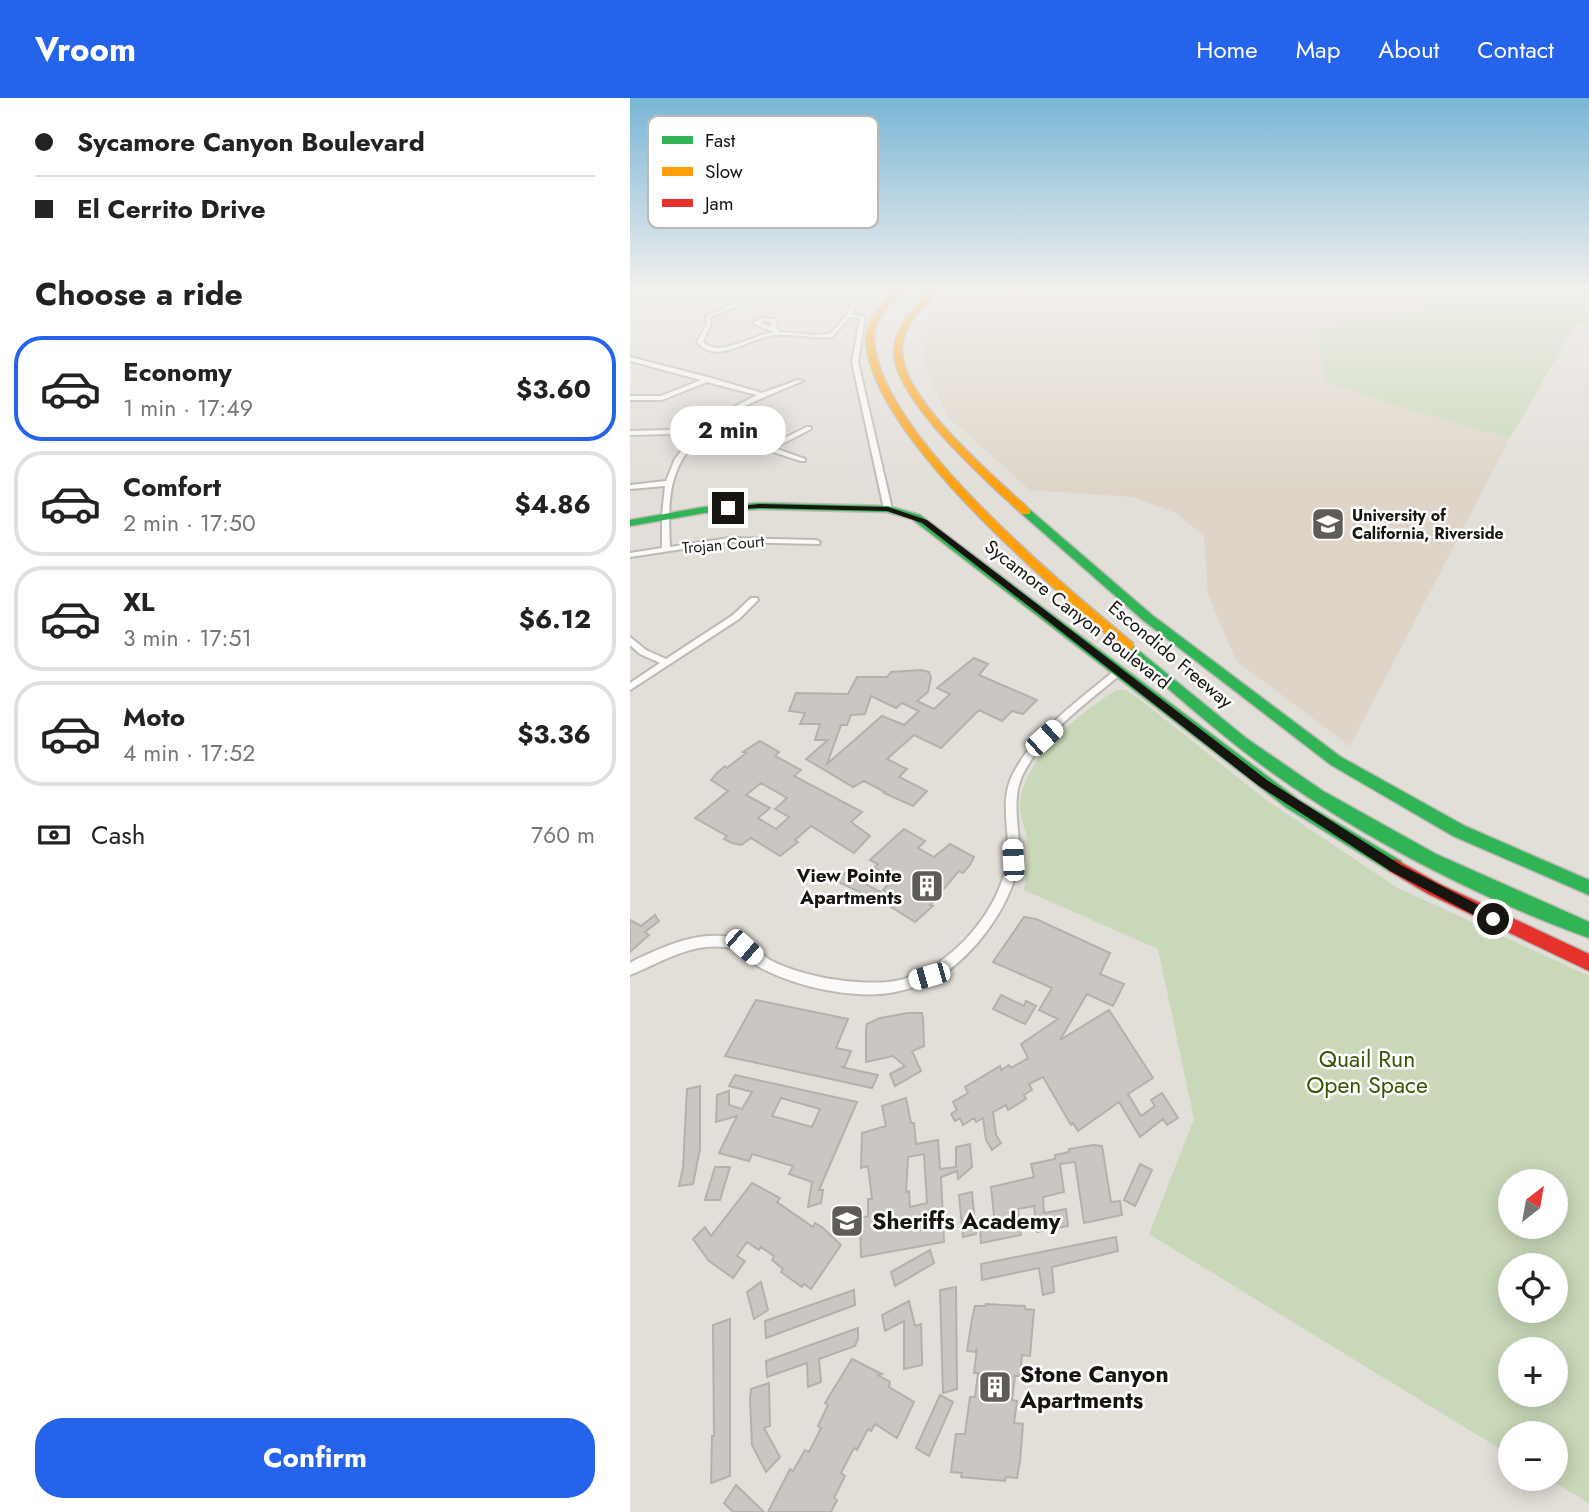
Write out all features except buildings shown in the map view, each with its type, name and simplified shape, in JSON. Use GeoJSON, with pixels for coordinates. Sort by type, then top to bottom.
{"type":"FeatureCollection","features":[{"type":"Feature","properties":{"kind":"main road","name":"Escondido Freeway"},"geometry":{"type":"LineString","coordinates":[[873,356],[893,407],[914,436],[974,503],[1102,624],[1211,716],[1300,783],[1408,849],[1527,906],[1589,930]]}},
{"type":"Feature","properties":{"kind":"main road"},"geometry":{"type":"LineString","coordinates":[[876,365],[877,356]]}},
{"type":"Feature","properties":{"kind":"main road"},"geometry":{"type":"LineString","coordinates":[[900,356],[900,367]]}},
{"type":"Feature","properties":{"kind":"main road"},"geometry":{"type":"LineString","coordinates":[[900,367],[904,356]]}},
{"type":"Feature","properties":{"kind":"main road","name":"Escondido Freeway"},"geometry":{"type":"LineString","coordinates":[[900,367],[915,393],[943,430],[1077,560],[1136,610],[1330,758],[1431,817],[1549,873],[1589,888]]}},
{"type":"Feature","properties":{"kind":"main road","name":"Sycamore Canyon Boulevard"},"geometry":{"type":"LineString","coordinates":[[630,523],[705,510],[759,506],[888,509],[925,522],[1263,783],[1361,847],[1473,909],[1589,963]]}},
{"type":"Feature","properties":{"kind":"street"},"geometry":{"type":"LineString","coordinates":[[855,356],[888,509]]}},
{"type":"Feature","properties":{"kind":"street"},"geometry":{"type":"LineString","coordinates":[[630,359],[763,395]]}},
{"type":"Feature","properties":{"kind":"street"},"geometry":{"type":"LineString","coordinates":[[630,398],[662,398],[709,379]]}},
{"type":"Feature","properties":{"kind":"street"},"geometry":{"type":"LineString","coordinates":[[666,549],[664,517],[677,460],[699,435],[727,415],[763,395],[800,381]]}},
{"type":"Feature","properties":{"kind":"street"},"geometry":{"type":"LineString","coordinates":[[769,448],[809,428]]}},
{"type":"Feature","properties":{"kind":"street"},"geometry":{"type":"LineString","coordinates":[[630,433],[737,438],[803,460]]}},
{"type":"Feature","properties":{"kind":"street"},"geometry":{"type":"LineString","coordinates":[[630,487],[670,483]]}},
{"type":"Feature","properties":{"kind":"street","name":"Trojan Court"},"geometry":{"type":"LineString","coordinates":[[630,555],[729,540],[816,542]]}},
{"type":"Feature","properties":{"kind":"street"},"geometry":{"type":"LineString","coordinates":[[630,687],[736,617],[754,600]]}},
{"type":"Feature","properties":{"kind":"street"},"geometry":{"type":"LineString","coordinates":[[630,640],[643,652],[666,663]]}},
{"type":"Feature","properties":{"kind":"street"},"geometry":{"type":"LineString","coordinates":[[630,969],[671,950],[718,942],[743,945],[763,963],[815,983],[856,989],[894,986],[929,976],[960,954],[976,937],[1004,890],[1013,860],[1010,809],[1015,781],[1029,754],[1118,673]]}},
{"type":"Feature","properties":{"kind":"shaded area","name":"University of California, Riverside"},"geometry":{"type":"Polygon","coordinates":[[[924,356],[1557,356],[1510,438],[1350,746],[1236,661],[1208,594],[1204,536],[1176,513],[1133,497],[1030,490],[948,417],[923,363],[924,356]]]}},
{"type":"Feature","properties":{"kind":"green space"},"geometry":{"type":"Polygon","coordinates":[[[1321,356],[1557,356],[1510,438],[1402,408],[1324,381],[1321,356]]]}},
{"type":"Feature","properties":{"kind":"green space","name":"Quail Run Open Space"},"geometry":{"type":"Polygon","coordinates":[[[1116,690],[1125,690],[1266,800],[1396,887],[1589,976],[1589,1503],[1568,1490],[1568,1421],[1498,1421],[1498,1448],[1149,1234],[1194,1119],[1158,949],[1024,890],[1028,847],[1020,803],[1024,786],[1043,753],[1086,711],[1116,690]]]}},
{"type":"Feature","properties":{"kind":"traffic: fast"},"geometry":{"type":"LineString","coordinates":[[630,523],[704,510],[759,506],[888,509],[916,517],[1293,804],[1395,866]]}},
{"type":"Feature","properties":{"kind":"traffic: fast"},"geometry":{"type":"LineString","coordinates":[[1026,512],[1148,618],[1336,761],[1459,831],[1589,888]]}},
{"type":"Feature","properties":{"kind":"traffic: fast"},"geometry":{"type":"LineString","coordinates":[[1128,646],[1241,741],[1281,771],[1354,818],[1430,859],[1589,930]]}},
{"type":"Feature","properties":{"kind":"traffic: slow"},"geometry":{"type":"LineString","coordinates":[[874,356],[878,376],[900,416],[933,460],[1017,548],[1128,646]]}},
{"type":"Feature","properties":{"kind":"traffic: slow"},"geometry":{"type":"LineString","coordinates":[[898,356],[902,372],[930,415],[971,460],[1026,512]]}},
{"type":"Feature","properties":{"kind":"traffic: jam"},"geometry":{"type":"LineString","coordinates":[[1395,866],[1434,889],[1589,963]]}},
{"type":"Feature","properties":{"kind":"place","name":"University of California, Riverside"},"geometry":{"type":"Point","coordinates":[1328,524]}},
{"type":"Feature","properties":{"kind":"place","name":"View Pointe Apartments"},"geometry":{"type":"Point","coordinates":[927,886]}},
{"type":"Feature","properties":{"kind":"place","name":"Sheriffs Academy"},"geometry":{"type":"Point","coordinates":[847,1221]}},
{"type":"Feature","properties":{"kind":"place","name":"Stone Canyon Apartments"},"geometry":{"type":"Point","coordinates":[995,1387]}},
{"type":"Feature","properties":{"kind":"route"},"geometry":{"type":"LineString","coordinates":[[728,508],[759,506],[888,509],[916,517],[1293,804],[1396,869],[1493,919]]}}]}
